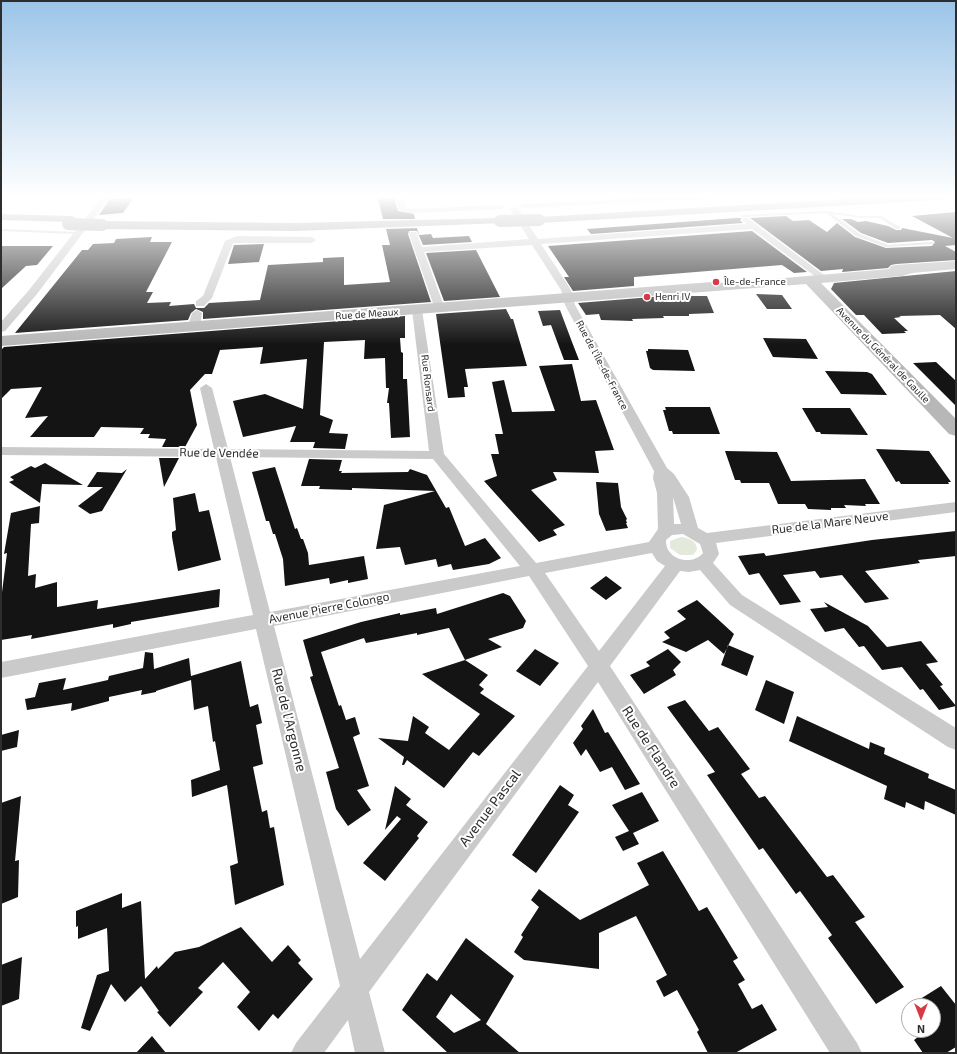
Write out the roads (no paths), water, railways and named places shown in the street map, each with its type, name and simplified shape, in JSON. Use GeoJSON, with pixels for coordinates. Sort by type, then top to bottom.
{"type":"FeatureCollection","features":[{"type":"Feature","properties":{"kind":"main road","name":"Rue de Meaux"},"geometry":{"type":"LineString","coordinates":[[1,341],[197,314],[440,309],[712,286],[746,285],[815,277],[889,271],[896,269],[910,270],[956,266]]}},
{"type":"Feature","properties":{"kind":"main road","name":"Rue de Meaux"},"geometry":{"type":"LineString","coordinates":[[712,286],[722,283],[902,272],[910,270]]}},
{"type":"Feature","properties":{"kind":"main road","name":"Avenue du Général de Gaulle"},"geometry":{"type":"LineString","coordinates":[[815,277],[956,430]]}},
{"type":"Feature","properties":{"kind":"main road","name":"Rue de Meaux"},"geometry":{"type":"LineString","coordinates":[[1,338],[22,338]]}},
{"type":"Feature","properties":{"kind":"street"},"geometry":{"type":"LineString","coordinates":[[1,329],[33,292],[67,246]]}},
{"type":"Feature","properties":{"kind":"street"},"geometry":{"type":"LineString","coordinates":[[197,314],[201,301],[207,298],[227,246]]}},
{"type":"Feature","properties":{"kind":"street"},"geometry":{"type":"LineString","coordinates":[[418,246],[440,309]]}},
{"type":"Feature","properties":{"kind":"street"},"geometry":{"type":"LineString","coordinates":[[419,250],[474,246]]}},
{"type":"Feature","properties":{"kind":"street","name":"Rue de l'Île-de-France"},"geometry":{"type":"LineString","coordinates":[[538,246],[566,290],[570,306],[638,432],[661,471]]}},
{"type":"Feature","properties":{"kind":"street"},"geometry":{"type":"LineString","coordinates":[[778,246],[815,277]]}},
{"type":"Feature","properties":{"kind":"street","name":"Rue Ronsard"},"geometry":{"type":"LineString","coordinates":[[417,310],[437,455]]}},
{"type":"Feature","properties":{"kind":"street","name":"Rue de l'Argonne"},"geometry":{"type":"LineString","coordinates":[[206,388],[370,1053]]}},
{"type":"Feature","properties":{"kind":"street","name":"Rue de Vendée"},"geometry":{"type":"LineString","coordinates":[[1,451],[437,455]]}},
{"type":"Feature","properties":{"kind":"street","name":"Rue de Flandre"},"geometry":{"type":"LineString","coordinates":[[437,455],[538,576],[598,665],[847,1053]]}},
{"type":"Feature","properties":{"kind":"street"},"geometry":{"type":"LineString","coordinates":[[661,471],[669,477],[698,535],[711,549],[711,554],[704,563],[689,566],[676,564],[662,556],[661,539],[665,493],[660,478],[661,471]]}},
{"type":"Feature","properties":{"kind":"street","name":"Rue de la Mare Neuve"},"geometry":{"type":"LineString","coordinates":[[698,535],[956,507]]}},
{"type":"Feature","properties":{"kind":"street"},"geometry":{"type":"LineString","coordinates":[[661,539],[675,529],[698,535]]}},
{"type":"Feature","properties":{"kind":"street","name":"Avenue Pierre Colongo"},"geometry":{"type":"LineString","coordinates":[[1,670],[531,569],[661,539]]}},
{"type":"Feature","properties":{"kind":"street"},"geometry":{"type":"LineString","coordinates":[[704,563],[736,600],[956,740]]}},
{"type":"Feature","properties":{"kind":"street","name":"Avenue Pascal"},"geometry":{"type":"LineString","coordinates":[[306,1053],[598,665],[676,564]]}},
{"type":"Feature","properties":{"kind":"place","name":"Île-de-France"},"geometry":{"type":"Point","coordinates":[716,282]}},
{"type":"Feature","properties":{"kind":"place","name":"Henri IV"},"geometry":{"type":"Point","coordinates":[647,297]}}]}
